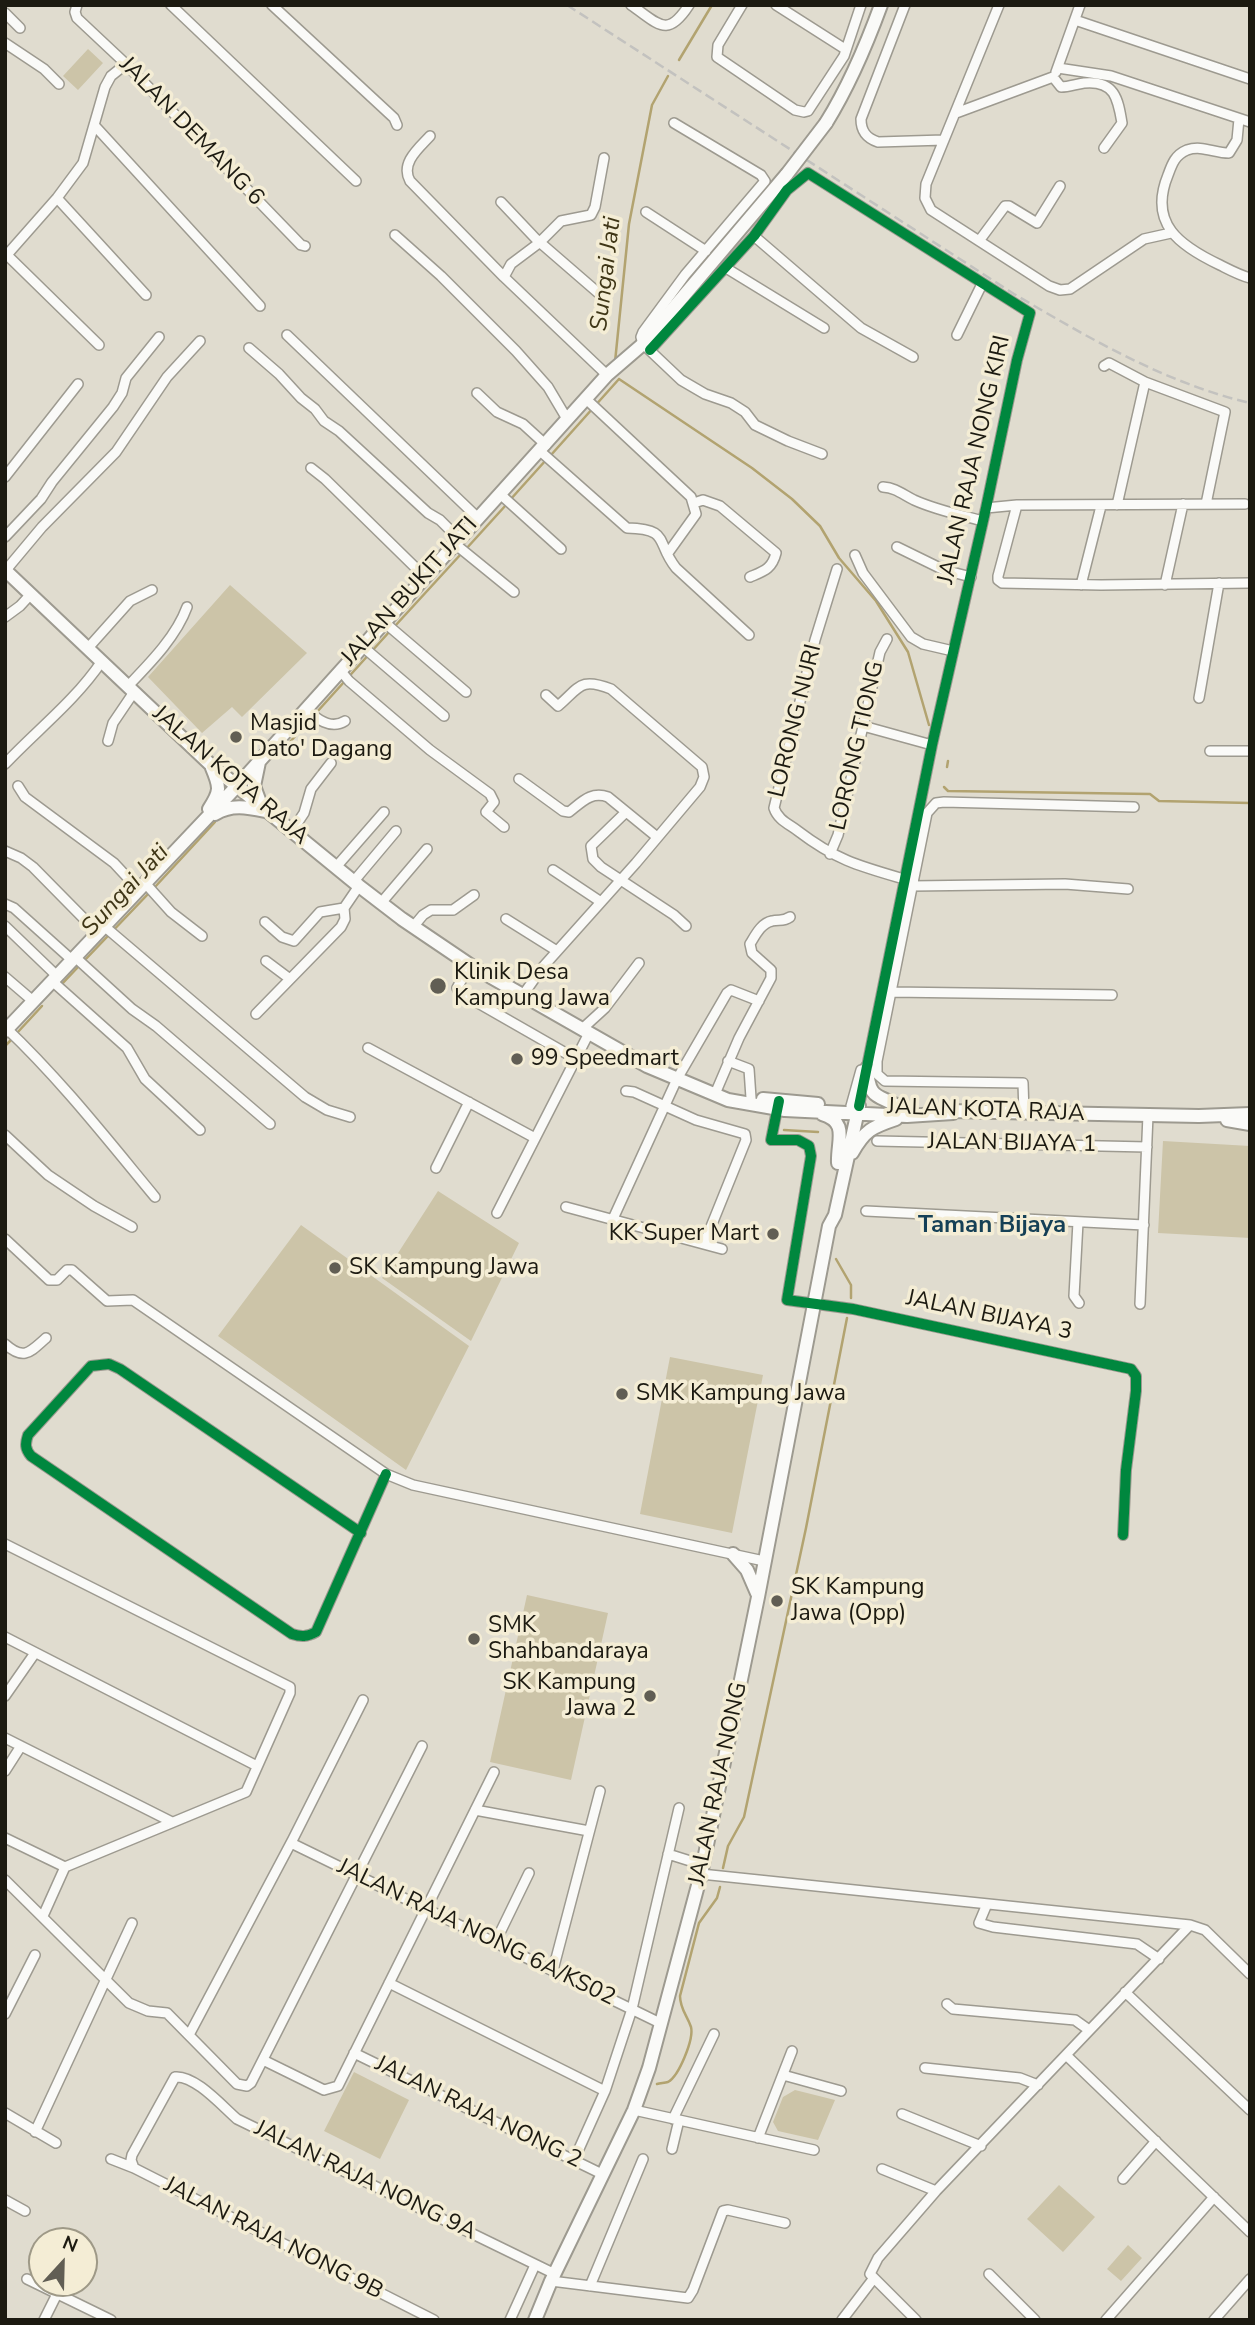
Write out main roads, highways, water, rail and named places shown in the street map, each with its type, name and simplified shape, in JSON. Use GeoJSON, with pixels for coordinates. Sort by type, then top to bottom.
{"type":"FeatureCollection","features":[{"type":"Feature","properties":{"kind":"main road","name":"JALAN BUKIT JATI"},"geometry":{"type":"LineString","coordinates":[[9,1032],[33,1001],[78,960],[147,888],[260,758],[312,713],[389,627],[425,577],[460,546],[477,517],[506,499],[567,419],[592,405],[609,374],[620,363],[646,347],[826,123],[845,93],[859,63],[881,5]]}},
{"type":"Feature","properties":{"kind":"main road","name":"JALAN KOTA RAJA"},"geometry":{"type":"LineString","coordinates":[[6,570],[211,765],[381,903],[470,965],[647,1066],[718,1095],[751,1098],[778,1105],[904,1113],[943,1110],[953,1113],[1199,1116],[1250,1114]]}},
{"type":"Feature","properties":{"kind":"main road"},"geometry":{"type":"LineString","coordinates":[[260,758],[254,786],[265,809]]}},
{"type":"Feature","properties":{"kind":"main road"},"geometry":{"type":"LineString","coordinates":[[203,822],[219,788],[211,765]]}},
{"type":"Feature","properties":{"kind":"main road"},"geometry":{"type":"LineString","coordinates":[[203,822],[223,808],[265,809]]}},
{"type":"Feature","properties":{"kind":"main road"},"geometry":{"type":"LineString","coordinates":[[867,1068],[868,1084],[874,1094],[904,1113]]}},
{"type":"Feature","properties":{"kind":"main road"},"geometry":{"type":"LineString","coordinates":[[718,1095],[729,1100],[812,1111],[834,1119],[840,1134],[842,1163]]}},
{"type":"Feature","properties":{"kind":"main road"},"geometry":{"type":"LineString","coordinates":[[812,1111],[854,1110]]}},
{"type":"Feature","properties":{"kind":"main road","name":"JALAN RAJA NONG"},"geometry":{"type":"LineString","coordinates":[[535,2320],[634,2110],[649,2068],[702,1869],[758,1597],[829,1226],[827,1213],[854,1110]]}},
{"type":"Feature","properties":{"kind":"main road"},"geometry":{"type":"LineString","coordinates":[[842,1163],[865,1132],[904,1113]]}},
{"type":"Feature","properties":{"kind":"main road","name":"JALAN KOTA RAJA"},"geometry":{"type":"LineString","coordinates":[[1199,1116],[1250,1124]]}},
{"type":"Feature","properties":{"kind":"main road"},"geometry":{"type":"LineString","coordinates":[[733,1554],[747,1570],[758,1597]]}},
{"type":"Feature","properties":{"kind":"waterway","name":"Sungai Jati"},"geometry":{"type":"LineString","coordinates":[[679,60],[712,5]]}},
{"type":"Feature","properties":{"kind":"waterway","name":"Sungai Jati"},"geometry":{"type":"LineString","coordinates":[[615,362],[629,224],[652,105],[668,76]]}},
{"type":"Feature","properties":{"kind":"waterway"},"geometry":{"type":"LineString","coordinates":[[619,379],[752,468],[792,499],[820,526],[839,558],[876,601],[908,652],[929,725]]}},
{"type":"Feature","properties":{"kind":"waterway","name":"Sungai Jati"},"geometry":{"type":"LineString","coordinates":[[551,455],[619,379]]}},
{"type":"Feature","properties":{"kind":"waterway","name":"Sungai Jati"},"geometry":{"type":"LineString","coordinates":[[510,500],[546,460]]}},
{"type":"Feature","properties":{"kind":"waterway","name":"Sungai Jati"},"geometry":{"type":"LineString","coordinates":[[466,549],[506,505]]}},
{"type":"Feature","properties":{"kind":"waterway","name":"Sungai Jati"},"geometry":{"type":"LineString","coordinates":[[395,626],[461,554]]}},
{"type":"Feature","properties":{"kind":"waterway","name":"Sungai Jati"},"geometry":{"type":"LineString","coordinates":[[289,743],[390,631]]}},
{"type":"Feature","properties":{"kind":"waterway"},"geometry":{"type":"LineString","coordinates":[[947,767],[948,761]]}},
{"type":"Feature","properties":{"kind":"waterway"},"geometry":{"type":"LineString","coordinates":[[944,787],[948,791],[1150,794],[1159,801],[1250,803]]}},
{"type":"Feature","properties":{"kind":"waterway","name":"Sungai Jati"},"geometry":{"type":"LineString","coordinates":[[154,888],[215,822]]}},
{"type":"Feature","properties":{"kind":"waterway","name":"Sungai Jati"},"geometry":{"type":"LineString","coordinates":[[84,961],[149,893]]}},
{"type":"Feature","properties":{"kind":"waterway","name":"Sungai Jati"},"geometry":{"type":"LineString","coordinates":[[62,984],[79,966]]}},
{"type":"Feature","properties":{"kind":"waterway","name":"Sungai Jati"},"geometry":{"type":"LineString","coordinates":[[17,1033],[42,1006]]}},
{"type":"Feature","properties":{"kind":"waterway","name":"Sungai Jati"},"geometry":{"type":"LineString","coordinates":[[5,1046],[13,1038]]}},
{"type":"Feature","properties":{"kind":"waterway"},"geometry":{"type":"LineString","coordinates":[[784,1130],[818,1132]]}},
{"type":"Feature","properties":{"kind":"waterway"},"geometry":{"type":"LineString","coordinates":[[836,1259],[851,1285],[851,1298]]}},
{"type":"Feature","properties":{"kind":"waterway"},"geometry":{"type":"LineString","coordinates":[[723,1868],[728,1846],[744,1817],[806,1528],[847,1318]]}},
{"type":"Feature","properties":{"kind":"waterway"},"geometry":{"type":"LineString","coordinates":[[657,2084],[668,2082],[672,2078],[688,2048],[691,2027],[682,2008],[680,1996],[699,1923],[717,1898],[720,1887]]}},
{"type":"Feature","properties":{"kind":"railway"},"geometry":{"type":"LineString","coordinates":[[567,5],[1014,294],[1128,358],[1188,384],[1250,403]]}},
{"type":"Feature","properties":{"kind":"place","name":"Masjid Dato' Dagang"},"geometry":{"type":"Point","coordinates":[236,737]}},
{"type":"Feature","properties":{"kind":"place","name":"Klinik Desa Kampung Jawa"},"geometry":{"type":"Point","coordinates":[438,986]}},
{"type":"Feature","properties":{"kind":"place","name":"99 Speedmart"},"geometry":{"type":"Point","coordinates":[517,1059]}},
{"type":"Feature","properties":{"kind":"place","name":"KK Super Mart"},"geometry":{"type":"Point","coordinates":[773,1234]}},
{"type":"Feature","properties":{"kind":"place","name":"SK Kampung Jawa"},"geometry":{"type":"Point","coordinates":[335,1268]}},
{"type":"Feature","properties":{"kind":"place","name":"SMK Kampung Jawa"},"geometry":{"type":"Point","coordinates":[622,1394]}},
{"type":"Feature","properties":{"kind":"place","name":"SK Kampung Jawa (Opp)"},"geometry":{"type":"Point","coordinates":[777,1601]}},
{"type":"Feature","properties":{"kind":"place","name":"SMK Shahbandaraya"},"geometry":{"type":"Point","coordinates":[474,1639]}},
{"type":"Feature","properties":{"kind":"place","name":"SK Kampung Jawa 2"},"geometry":{"type":"Point","coordinates":[650,1696]}},
{"type":"Feature","properties":{"kind":"district","name":"Taman Bijaya"},"geometry":{"type":"Point","coordinates":[992,1226]}}]}
